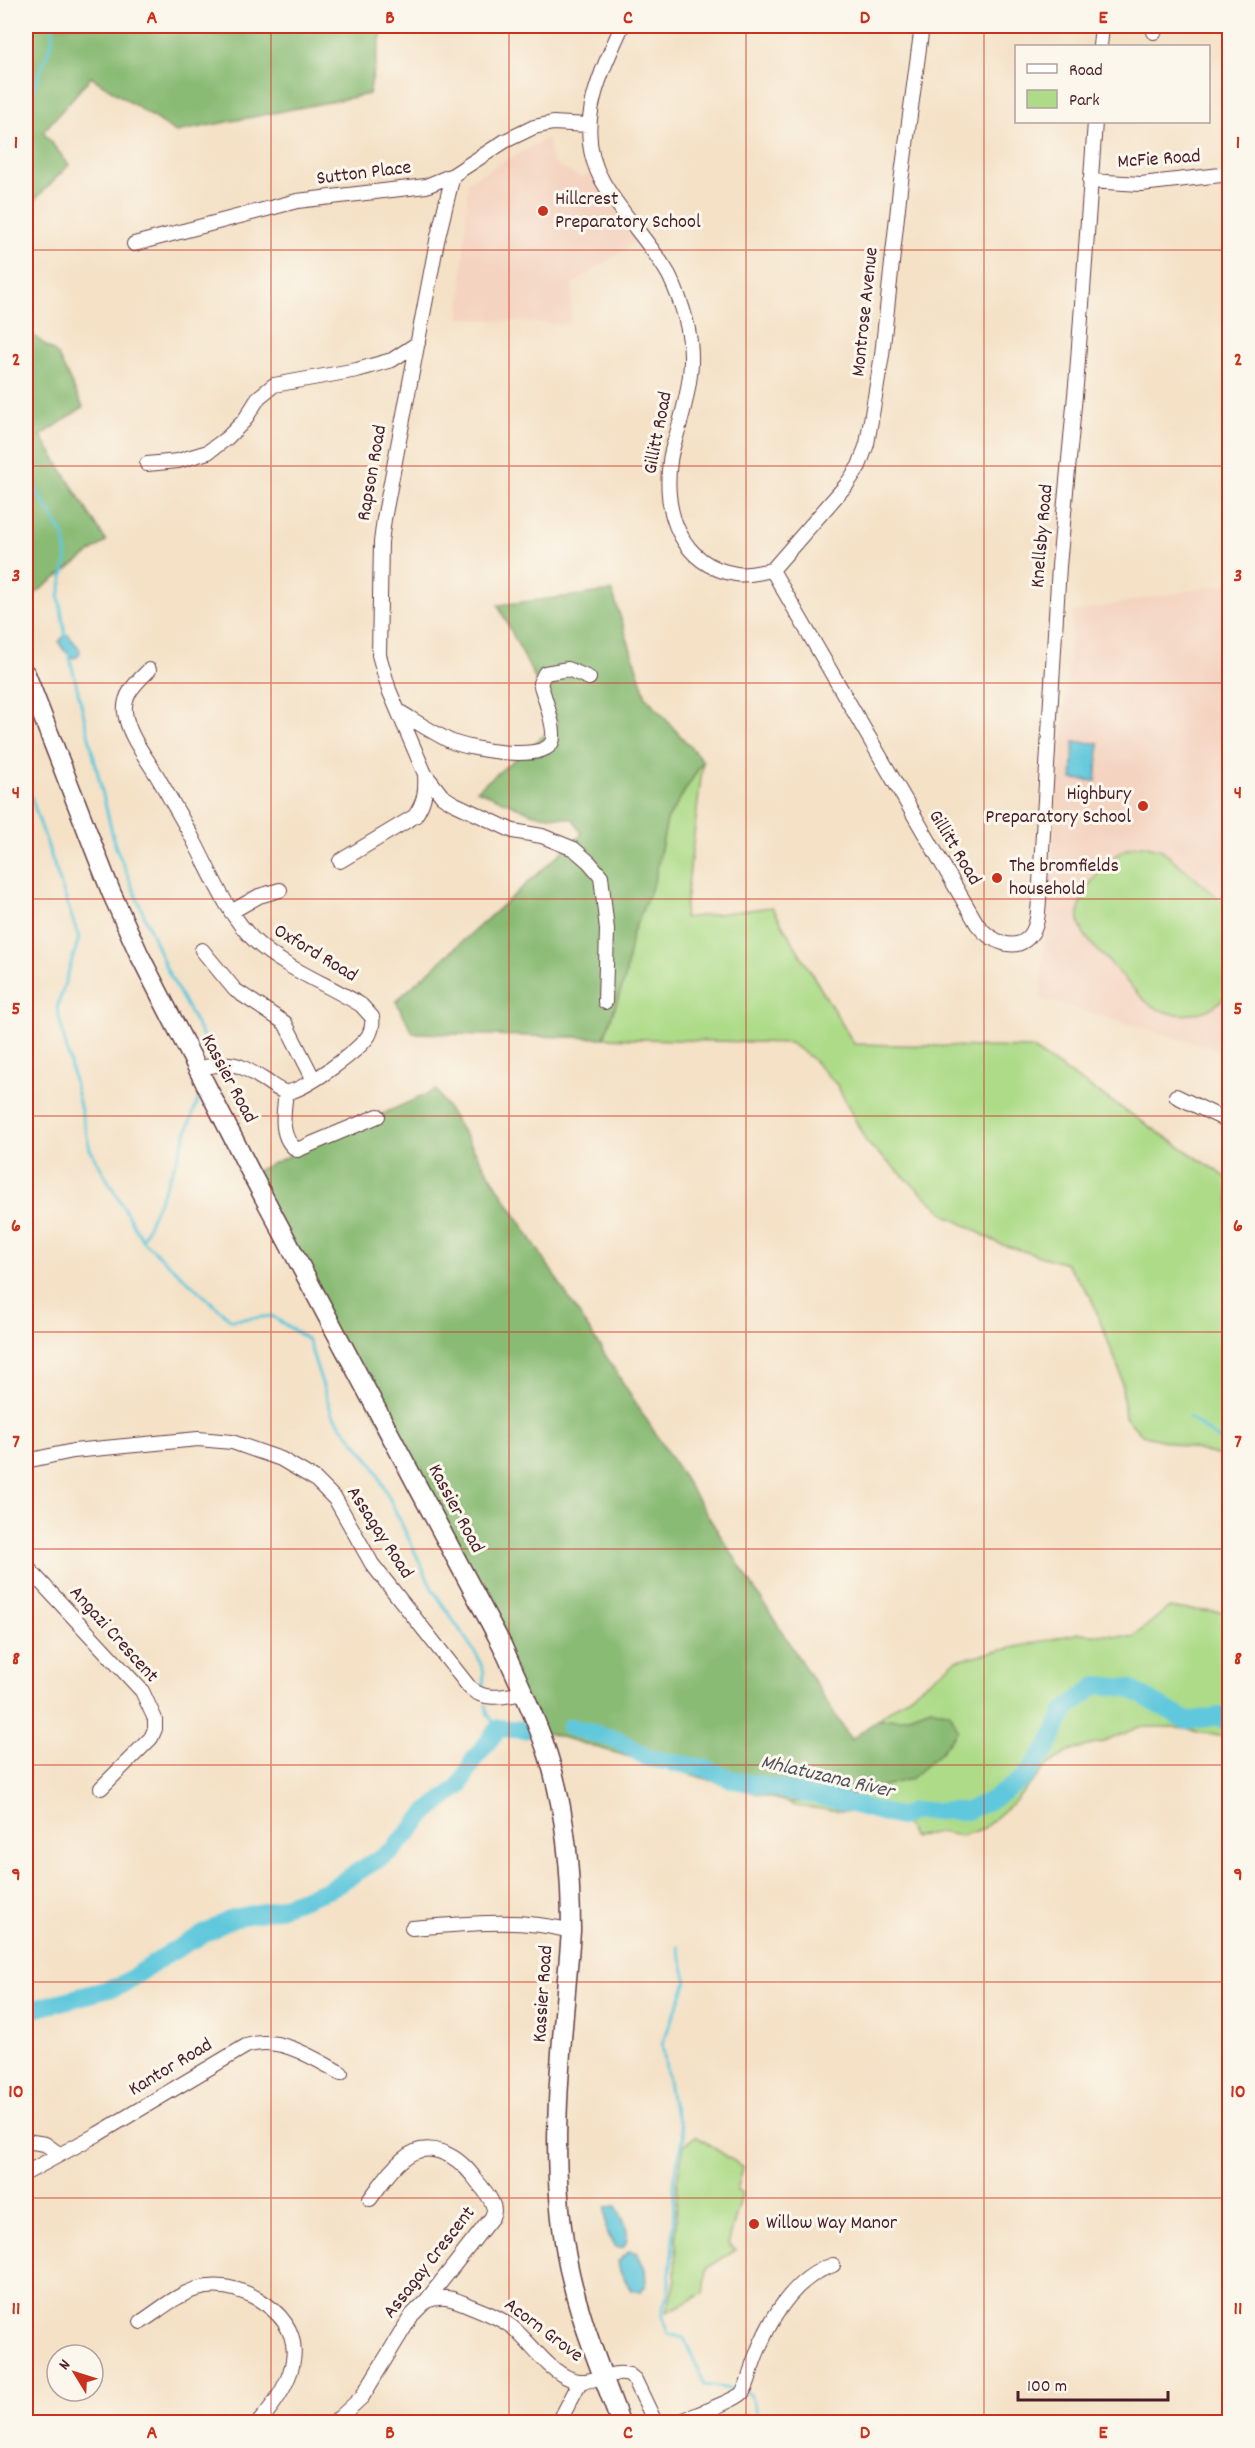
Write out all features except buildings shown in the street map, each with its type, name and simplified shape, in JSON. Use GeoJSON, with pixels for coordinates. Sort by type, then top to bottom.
{"type":"FeatureCollection","features":[{"type":"Feature","properties":{"kind":"main road","name":"Kassier Road"},"geometry":{"type":"LineString","coordinates":[[26,674],[111,892],[139,954],[197,1069],[502,1645],[549,1757],[563,1820],[568,1860],[571,1931],[557,2123],[558,2195],[572,2280],[620,2422]]}},
{"type":"Feature","properties":{"kind":"street","name":"Gillitt Road"},"geometry":{"type":"LineString","coordinates":[[622,26],[595,87],[588,125],[591,152],[603,182],[669,275],[680,299],[689,333],[691,365],[670,459],[668,484],[675,526],[692,551],[711,565],[738,574],[772,570],[977,924],[995,942],[1014,944]]}},
{"type":"Feature","properties":{"kind":"street","name":"Montrose Avenue"},"geometry":{"type":"LineString","coordinates":[[772,570],[847,484],[859,466],[867,444],[874,418],[900,189],[922,26]]}},
{"type":"Feature","properties":{"kind":"street"},"geometry":{"type":"LineString","coordinates":[[1100,45],[1102,26]]}},
{"type":"Feature","properties":{"kind":"street","name":"Sutton Place"},"geometry":{"type":"LineString","coordinates":[[134,244],[297,201],[426,186],[453,175],[505,141],[534,127],[553,123],[588,125]]}},
{"type":"Feature","properties":{"kind":"street","name":"Knellsby Road"},"geometry":{"type":"LineString","coordinates":[[1014,944],[1024,940],[1032,933],[1037,919],[1039,900],[1057,597],[1077,374],[1095,123]]}},
{"type":"Feature","properties":{"kind":"street","name":"McFie Road"},"geometry":{"type":"LineString","coordinates":[[1090,181],[1141,184],[1230,174]]}},
{"type":"Feature","properties":{"kind":"street","name":"Rapson Road"},"geometry":{"type":"LineString","coordinates":[[453,175],[437,241],[381,542],[379,655],[389,690],[425,774],[442,796],[478,817],[513,831],[542,836],[574,849],[601,876],[607,930],[605,1002]]}},
{"type":"Feature","properties":{"kind":"street"},"geometry":{"type":"LineString","coordinates":[[147,464],[178,461],[208,452],[244,422],[259,397],[274,385],[357,370],[392,360],[418,344]]}},
{"type":"Feature","properties":{"kind":"street"},"geometry":{"type":"LineString","coordinates":[[398,711],[451,741],[465,746],[515,753],[540,753],[552,744],[554,735],[540,683],[545,673],[568,669],[590,678]]}},
{"type":"Feature","properties":{"kind":"street","name":"Oxford Road"},"geometry":{"type":"LineString","coordinates":[[149,670],[134,685],[128,695],[125,703],[127,720],[134,738],[159,778],[231,912],[248,934],[266,950],[355,1000],[371,1013],[373,1024],[365,1040],[314,1080],[299,1089],[285,1092]]}},
{"type":"Feature","properties":{"kind":"street","name":"Rapson Road"},"geometry":{"type":"LineString","coordinates":[[340,861],[415,816],[423,804],[426,792],[425,774]]}},
{"type":"Feature","properties":{"kind":"street"},"geometry":{"type":"LineString","coordinates":[[231,912],[259,896],[280,890]]}},
{"type":"Feature","properties":{"kind":"street"},"geometry":{"type":"LineString","coordinates":[[202,950],[235,990],[285,1023],[314,1080]]}},
{"type":"Feature","properties":{"kind":"street"},"geometry":{"type":"LineString","coordinates":[[197,1069],[223,1062],[238,1065],[285,1092],[284,1129],[291,1145],[297,1150],[378,1116]]}},
{"type":"Feature","properties":{"kind":"street"},"geometry":{"type":"LineString","coordinates":[[1176,1096],[1230,1122]]}},
{"type":"Feature","properties":{"kind":"street","name":"Assagay Road"},"geometry":{"type":"LineString","coordinates":[[26,1461],[73,1450],[198,1439],[232,1442],[281,1459],[315,1479],[336,1500],[372,1564],[470,1688],[485,1696],[524,1693]]}},
{"type":"Feature","properties":{"kind":"street","name":"Angazi Crescent"},"geometry":{"type":"LineString","coordinates":[[26,1566],[142,1691],[155,1719],[155,1729],[151,1738],[101,1788]]}},
{"type":"Feature","properties":{"kind":"street"},"geometry":{"type":"LineString","coordinates":[[412,1928],[480,1923],[549,1925],[571,1931]]}},
{"type":"Feature","properties":{"kind":"street","name":"Kantor Road"},"geometry":{"type":"LineString","coordinates":[[26,2173],[254,2043],[268,2042],[289,2046],[341,2073]]}},
{"type":"Feature","properties":{"kind":"street"},"geometry":{"type":"LineString","coordinates":[[26,2141],[45,2144],[58,2154]]}},
{"type":"Feature","properties":{"kind":"street","name":"Assagay Crescent"},"geometry":{"type":"LineString","coordinates":[[335,2422],[362,2397],[403,2327],[492,2217],[494,2206],[461,2162],[441,2150],[434,2149],[425,2149],[408,2155],[393,2169],[370,2199]]}},
{"type":"Feature","properties":{"kind":"street"},"geometry":{"type":"LineString","coordinates":[[679,2422],[741,2395],[749,2380],[765,2332],[786,2300],[819,2270],[833,2265]]}},
{"type":"Feature","properties":{"kind":"street"},"geometry":{"type":"LineString","coordinates":[[141,2322],[186,2293],[215,2286],[246,2293],[277,2312],[292,2331],[295,2356],[285,2382],[259,2422]]}},
{"type":"Feature","properties":{"kind":"street","name":"Acorn Grove"},"geometry":{"type":"LineString","coordinates":[[426,2301],[436,2297],[446,2297],[494,2316],[511,2326],[554,2368],[569,2379],[580,2382],[603,2376],[626,2374],[633,2377],[655,2422]]}},
{"type":"Feature","properties":{"kind":"street"},"geometry":{"type":"LineString","coordinates":[[559,2422],[580,2382]]}},
{"type":"Feature","properties":{"kind":"shaded area","name":"Hillcrest Preparatory School"},"geometry":{"type":"Polygon","coordinates":[[[547,138],[553,163],[580,178],[596,173],[639,240],[573,284],[570,325],[460,318],[468,181],[547,138]]]}},
{"type":"Feature","properties":{"kind":"shaded area","name":"Highbury Preparatory School"},"geometry":{"type":"Polygon","coordinates":[[[1229,583],[1229,1053],[1040,999],[1073,612],[1229,583]]]}},
{"type":"Feature","properties":{"kind":"green space"},"geometry":{"type":"Polygon","coordinates":[[[26,26],[383,26],[369,94],[176,132],[91,77],[43,132],[69,165],[26,209],[26,26]]]}},
{"type":"Feature","properties":{"kind":"green space"},"geometry":{"type":"Polygon","coordinates":[[[26,324],[30,333],[57,354],[83,407],[41,436],[106,541],[26,600],[26,324]]]}},
{"type":"Feature","properties":{"kind":"green space"},"geometry":{"type":"Polygon","coordinates":[[[612,591],[646,697],[703,761],[667,820],[654,882],[632,934],[625,978],[604,1038],[413,1033],[396,1001],[582,834],[573,819],[534,814],[477,790],[558,724],[498,605],[612,591]]]}},
{"type":"Feature","properties":{"kind":"green space"},"geometry":{"type":"Polygon","coordinates":[[[703,761],[684,918],[772,907],[854,1044],[1031,1048],[1229,1179],[1229,1464],[1224,1457],[1142,1435],[1125,1417],[1121,1375],[1091,1297],[1066,1264],[1000,1244],[946,1215],[867,1143],[837,1085],[811,1058],[790,1043],[604,1038],[625,978],[632,934],[654,882],[667,820],[703,761]]]}},
{"type":"Feature","properties":{"kind":"green space"},"geometry":{"type":"Polygon","coordinates":[[[1144,845],[1162,850],[1229,907],[1231,963],[1229,989],[1223,999],[1204,1011],[1193,1014],[1170,1013],[1149,1004],[1092,944],[1081,927],[1079,914],[1082,899],[1097,873],[1121,852],[1131,847],[1144,845]]]}},
{"type":"Feature","properties":{"kind":"green space"},"geometry":{"type":"Polygon","coordinates":[[[436,1090],[851,1740],[877,1720],[900,1719],[931,1708],[950,1713],[958,1730],[940,1753],[910,1779],[852,1794],[790,1803],[540,1731],[251,1173],[436,1090]]]}},
{"type":"Feature","properties":{"kind":"green space"},"geometry":{"type":"Polygon","coordinates":[[[1168,1608],[1229,1613],[1229,1738],[1174,1727],[1139,1727],[1104,1742],[1071,1750],[1049,1764],[1014,1802],[984,1828],[961,1836],[939,1832],[913,1837],[900,1817],[793,1806],[790,1803],[852,1794],[910,1779],[931,1708],[900,1719],[877,1720],[957,1660],[1079,1633],[1133,1637],[1168,1608]]]}},
{"type":"Feature","properties":{"kind":"green space"},"geometry":{"type":"Polygon","coordinates":[[[696,2136],[743,2167],[737,2191],[742,2194],[728,2245],[736,2250],[707,2268],[704,2293],[667,2312],[675,2279],[677,2181],[684,2145],[696,2136]]]}},
{"type":"Feature","properties":{"kind":"water"},"geometry":{"type":"Polygon","coordinates":[[[65,635],[68,635],[79,648],[80,653],[77,657],[73,658],[59,642],[65,635]]]}},
{"type":"Feature","properties":{"kind":"water"},"geometry":{"type":"Polygon","coordinates":[[[1074,742],[1099,743],[1096,781],[1072,779],[1074,742]]]}},
{"type":"Feature","properties":{"kind":"water"},"geometry":{"type":"Polygon","coordinates":[[[616,2206],[627,2231],[624,2247],[616,2247],[606,2231],[606,2207],[616,2206]]]}},
{"type":"Feature","properties":{"kind":"water"},"geometry":{"type":"Polygon","coordinates":[[[629,2251],[637,2253],[645,2269],[646,2285],[640,2292],[631,2290],[620,2271],[618,2262],[629,2251]]]}},
{"type":"Feature","properties":{"kind":"waterway"},"geometry":{"type":"LineString","coordinates":[[26,107],[52,42],[53,26]]}},
{"type":"Feature","properties":{"kind":"waterway"},"geometry":{"type":"LineString","coordinates":[[26,365],[26,473],[64,536],[67,557],[59,597],[66,639]]}},
{"type":"Feature","properties":{"kind":"waterway"},"geometry":{"type":"LineString","coordinates":[[69,654],[115,845],[166,968],[208,1046]]}},
{"type":"Feature","properties":{"kind":"waterway"},"geometry":{"type":"LineString","coordinates":[[26,782],[79,938],[57,1008],[90,1149],[142,1240],[231,1320],[272,1316],[308,1340],[332,1414],[373,1464],[433,1590],[478,1657],[484,1673],[483,1686]]}},
{"type":"Feature","properties":{"kind":"waterway"},"geometry":{"type":"LineString","coordinates":[[142,1240],[176,1162],[198,1100]]}},
{"type":"Feature","properties":{"kind":"waterway"},"geometry":{"type":"LineString","coordinates":[[1189,1417],[1230,1448]]}},
{"type":"Feature","properties":{"kind":"waterway","name":"Mhlatuzana River"},"geometry":{"type":"LineString","coordinates":[[570,1727],[618,1740],[648,1758],[704,1768],[734,1780],[833,1799],[900,1817],[914,1811],[967,1811],[993,1799],[1024,1778],[1048,1747],[1065,1710],[1097,1685],[1129,1688],[1187,1721],[1220,1716],[1230,1724]]}},
{"type":"Feature","properties":{"kind":"waterway"},"geometry":{"type":"LineString","coordinates":[[486,1705],[488,1715],[498,1729]]}},
{"type":"Feature","properties":{"kind":"waterway","name":"Mhlatuzana River"},"geometry":{"type":"LineString","coordinates":[[26,2003],[34,2009],[120,1986],[171,1952],[233,1918],[273,1910],[328,1890],[393,1850],[428,1811],[459,1787],[474,1759],[499,1728],[524,1730]]}},
{"type":"Feature","properties":{"kind":"waterway","name":"Mhlatuzana River"},"geometry":{"type":"LineString","coordinates":[[671,1771],[672,1761]]}},
{"type":"Feature","properties":{"kind":"waterway"},"geometry":{"type":"LineString","coordinates":[[678,1947],[687,1982],[662,2044],[671,2099],[684,2135],[674,2177],[673,2242],[668,2294],[663,2307],[663,2317],[668,2334],[684,2338],[705,2385],[737,2390]]}},
{"type":"Feature","properties":{"kind":"waterway"},"geometry":{"type":"LineString","coordinates":[[746,2392],[750,2394],[759,2422]]}},
{"type":"Feature","properties":{"kind":"place","name":"Hillcrest Preparatory School"},"geometry":{"type":"Point","coordinates":[543,211]}},
{"type":"Feature","properties":{"kind":"place","name":"Highbury Preparatory School"},"geometry":{"type":"Point","coordinates":[1143,806]}},
{"type":"Feature","properties":{"kind":"place","name":"The bromfields household"},"geometry":{"type":"Point","coordinates":[997,878]}},
{"type":"Feature","properties":{"kind":"place","name":"Willow Way Manor"},"geometry":{"type":"Point","coordinates":[754,2224]}}]}
